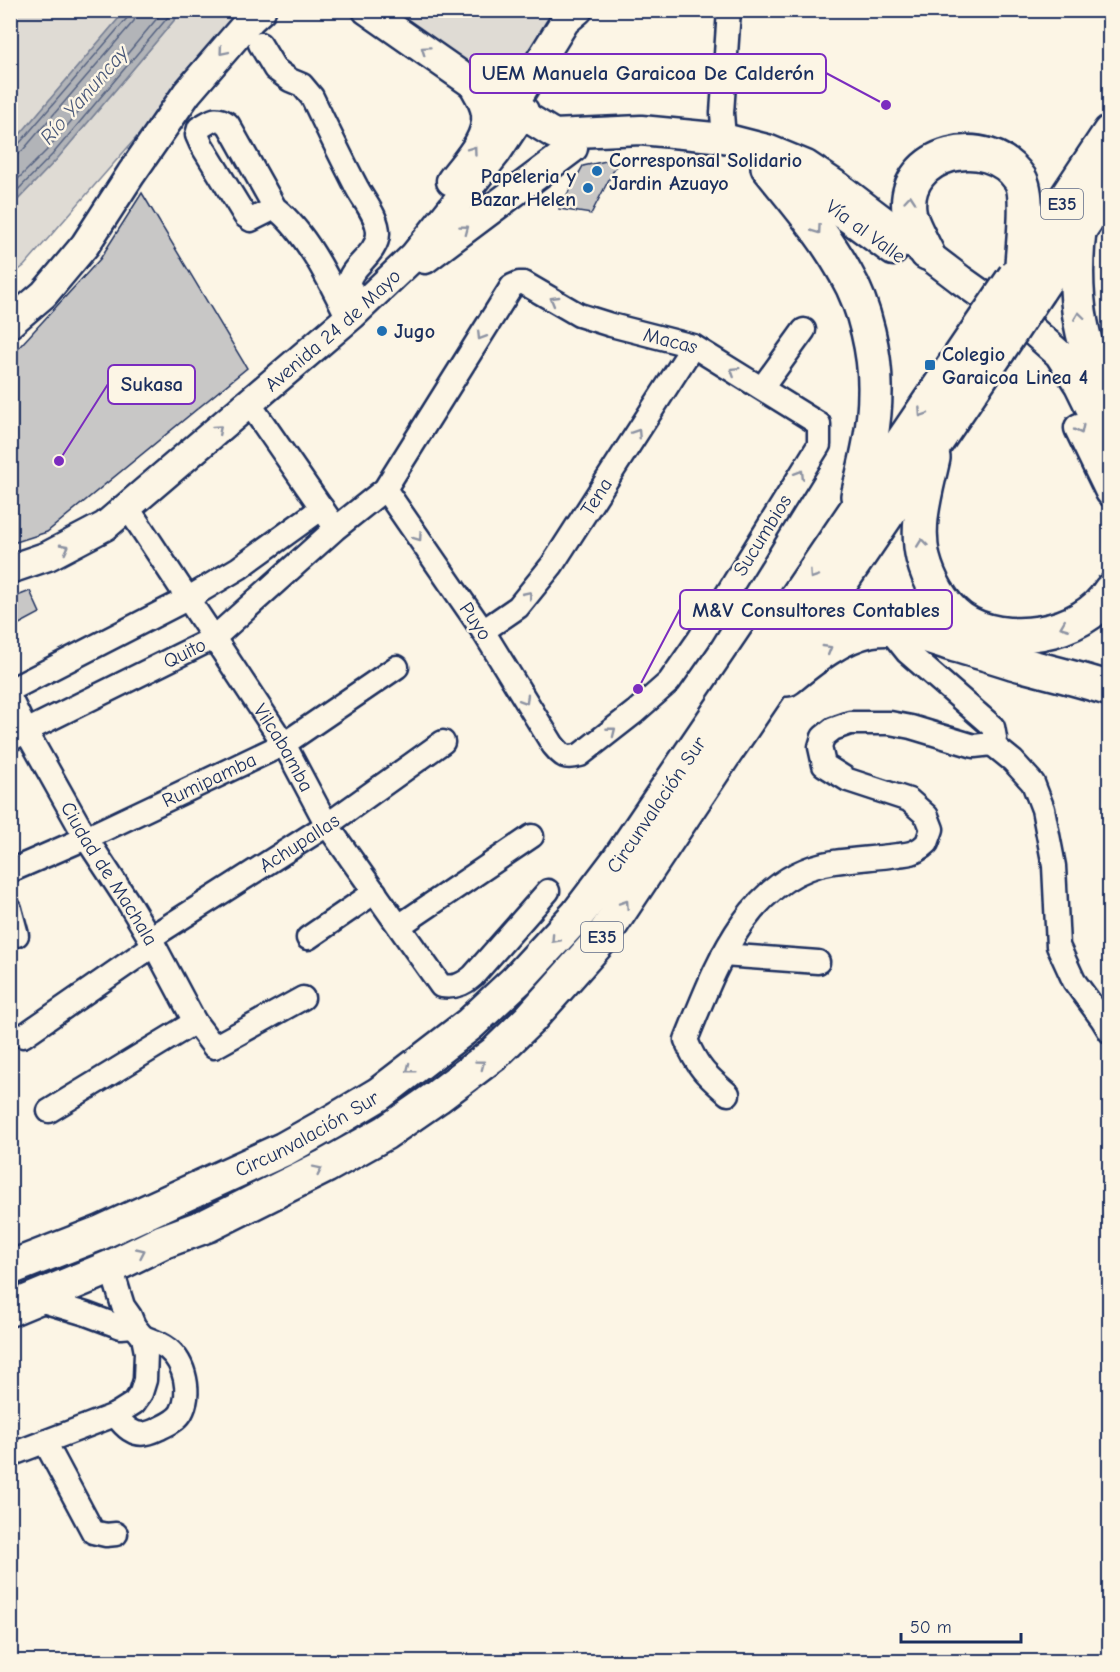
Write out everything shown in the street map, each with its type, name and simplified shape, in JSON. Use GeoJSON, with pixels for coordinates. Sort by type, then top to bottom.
{"type":"FeatureCollection","features":[{"type":"Feature","properties":{"kind":"highway","name":"Circunvalación Sur"},"geometry":{"type":"LineString","coordinates":[[23,1304],[115,1280],[162,1242],[208,1225],[336,1161],[385,1133],[437,1097],[494,1054],[530,1020],[602,938],[937,440],[989,340],[1110,132]]}},
{"type":"Feature","properties":{"kind":"highway"},"geometry":{"type":"LineString","coordinates":[[927,254],[909,212],[911,188],[921,172],[934,162],[955,153],[978,152],[1002,161],[1020,180],[1026,200],[1025,277]]}},
{"type":"Feature","properties":{"kind":"highway"},"geometry":{"type":"LineString","coordinates":[[768,167],[812,222],[848,276],[860,303],[874,356],[873,427],[853,516]]}},
{"type":"Feature","properties":{"kind":"highway","name":"Circunvalación Sur"},"geometry":{"type":"LineString","coordinates":[[1025,277],[1079,231],[1110,184]]}},
{"type":"Feature","properties":{"kind":"highway"},"geometry":{"type":"LineString","coordinates":[[1079,231],[1075,261],[1080,324],[1089,356],[1110,411]]}},
{"type":"Feature","properties":{"kind":"highway","name":"Circunvalación Sur"},"geometry":{"type":"LineString","coordinates":[[10,1268],[100,1233],[284,1149],[332,1122],[379,1094],[470,1024],[517,980],[562,932],[612,870],[853,516],[989,340]]}},
{"type":"Feature","properties":{"kind":"highway"},"geometry":{"type":"LineString","coordinates":[[937,440],[921,515],[923,557],[938,594],[954,613],[974,626],[993,632],[1027,634],[1050,631],[1066,626],[1095,608],[1110,591]]}},
{"type":"Feature","properties":{"kind":"highway"},"geometry":{"type":"LineString","coordinates":[[765,697],[818,655],[843,640],[868,630],[887,627],[921,633],[1110,689]]}},
{"type":"Feature","properties":{"kind":"main road"},"geometry":{"type":"LineString","coordinates":[[10,323],[44,294],[85,245],[188,93],[261,10]]}},
{"type":"Feature","properties":{"kind":"main road","name":"Vía al Valle"},"geometry":{"type":"LineString","coordinates":[[367,10],[473,84],[515,117],[554,134],[641,130],[724,138],[767,149],[806,165],[839,187],[1033,332],[1059,354],[1079,385],[1110,448]]}},
{"type":"Feature","properties":{"kind":"main road","name":"Avenida 24 de Mayo"},"geometry":{"type":"LineString","coordinates":[[10,569],[48,556],[105,526],[354,312],[414,256],[496,153],[515,117],[576,25],[578,11]]}},
{"type":"Feature","properties":{"kind":"main road"},"geometry":{"type":"LineString","coordinates":[[354,312],[480,141],[485,128],[486,113],[473,84]]}},
{"type":"Feature","properties":{"kind":"main road","name":"Vía al Valle"},"geometry":{"type":"LineString","coordinates":[[515,117],[528,139],[547,148],[640,145],[699,151],[744,159],[768,167],[799,182],[1026,346],[1049,372],[1110,492]]}},
{"type":"Feature","properties":{"kind":"main road"},"geometry":{"type":"LineString","coordinates":[[354,312],[573,148]]}},
{"type":"Feature","properties":{"kind":"main road"},"geometry":{"type":"LineString","coordinates":[[10,298],[38,275],[131,174]]}},
{"type":"Feature","properties":{"kind":"street"},"geometry":{"type":"LineString","coordinates":[[724,138],[722,113],[729,10]]}},
{"type":"Feature","properties":{"kind":"street"},"geometry":{"type":"LineString","coordinates":[[260,44],[275,69],[290,80],[302,85],[312,97],[356,187],[372,214],[378,231],[374,249],[353,271],[349,279],[354,312]]}},
{"type":"Feature","properties":{"kind":"street"},"geometry":{"type":"LineString","coordinates":[[173,114],[200,128]]}},
{"type":"Feature","properties":{"kind":"street"},"geometry":{"type":"LineString","coordinates":[[275,208],[251,220],[244,216],[201,144],[197,135],[200,128],[215,119],[221,119],[228,124],[275,208],[287,217],[301,234],[337,295],[354,312]]}},
{"type":"Feature","properties":{"kind":"street","name":"Macas"},"geometry":{"type":"LineString","coordinates":[[512,286],[524,283],[579,315],[693,346],[819,424]]}},
{"type":"Feature","properties":{"kind":"street","name":"Quito"},"geometry":{"type":"LineString","coordinates":[[19,735],[214,638],[335,529],[385,489],[512,286]]}},
{"type":"Feature","properties":{"kind":"street"},"geometry":{"type":"LineString","coordinates":[[762,388],[804,330]]}},
{"type":"Feature","properties":{"kind":"street","name":"Tena"},"geometry":{"type":"LineString","coordinates":[[483,631],[519,607],[552,565],[693,346]]}},
{"type":"Feature","properties":{"kind":"street"},"geometry":{"type":"LineString","coordinates":[[249,403],[335,529]]}},
{"type":"Feature","properties":{"kind":"street","name":"Sucumbios"},"geometry":{"type":"LineString","coordinates":[[562,756],[570,758],[580,755],[669,682],[699,639],[819,445],[819,424]]}},
{"type":"Feature","properties":{"kind":"street","name":"Puyo"},"geometry":{"type":"LineString","coordinates":[[385,489],[483,631],[553,746],[562,756]]}},
{"type":"Feature","properties":{"kind":"street","name":"Vilcabamba"},"geometry":{"type":"LineString","coordinates":[[128,508],[284,744],[327,825],[441,986],[451,987],[465,983],[473,976],[548,891]]}},
{"type":"Feature","properties":{"kind":"street"},"geometry":{"type":"LineString","coordinates":[[10,690],[187,599],[239,568],[322,508]]}},
{"type":"Feature","properties":{"kind":"street"},"geometry":{"type":"LineString","coordinates":[[887,627],[906,652],[993,727],[995,738],[992,744]]}},
{"type":"Feature","properties":{"kind":"street","name":"Rumipamba"},"geometry":{"type":"LineString","coordinates":[[10,871],[86,838],[284,744],[397,667]]}},
{"type":"Feature","properties":{"kind":"street","name":"Ciudad de Machala"},"geometry":{"type":"LineString","coordinates":[[10,698],[19,735],[117,884],[152,942],[195,1022],[214,1047],[303,998]]}},
{"type":"Feature","properties":{"kind":"street"},"geometry":{"type":"LineString","coordinates":[[728,1094],[707,1076],[693,1058],[686,1040],[706,989],[734,934],[765,895],[786,879],[808,867],[914,852],[927,843],[932,829],[927,816],[909,800],[848,780],[824,765],[820,747],[823,737],[833,729],[850,723],[890,723],[974,746],[992,744],[1013,761],[1034,783],[1043,809],[1052,855],[1058,946],[1074,981],[1110,1032]]}},
{"type":"Feature","properties":{"kind":"street","name":"Achupallas"},"geometry":{"type":"LineString","coordinates":[[22,1036],[152,942],[327,825],[443,742]]}},
{"type":"Feature","properties":{"kind":"street"},"geometry":{"type":"LineString","coordinates":[[399,926],[532,836]]}},
{"type":"Feature","properties":{"kind":"street"},"geometry":{"type":"LineString","coordinates":[[308,938],[375,892]]}},
{"type":"Feature","properties":{"kind":"street"},"geometry":{"type":"LineString","coordinates":[[10,909],[18,935]]}},
{"type":"Feature","properties":{"kind":"street"},"geometry":{"type":"LineString","coordinates":[[723,955],[818,962]]}},
{"type":"Feature","properties":{"kind":"street"},"geometry":{"type":"LineString","coordinates":[[49,1111],[195,1022]]}},
{"type":"Feature","properties":{"kind":"street"},"geometry":{"type":"LineString","coordinates":[[86,1314],[115,1280]]}},
{"type":"Feature","properties":{"kind":"street"},"geometry":{"type":"LineString","coordinates":[[10,1455],[115,1415],[134,1403],[141,1393],[145,1380],[146,1352],[138,1331],[123,1306],[115,1280]]}},
{"type":"Feature","properties":{"kind":"street"},"geometry":{"type":"LineString","coordinates":[[23,1304],[86,1314],[138,1331],[169,1350],[184,1374],[185,1404],[180,1415],[170,1423],[145,1434],[132,1432],[115,1415]]}},
{"type":"Feature","properties":{"kind":"street"},"geometry":{"type":"LineString","coordinates":[[45,1442],[93,1532],[106,1535],[116,1534]]}},
{"type":"Feature","properties":{"kind":"shaded area"},"geometry":{"type":"Polygon","coordinates":[[[11,11],[125,11],[11,145],[11,11]]]}},
{"type":"Feature","properties":{"kind":"shaded area"},"geometry":{"type":"Polygon","coordinates":[[[182,11],[247,11],[24,266],[11,276],[11,207],[57,159],[182,11]]]}},
{"type":"Feature","properties":{"kind":"shaded area"},"geometry":{"type":"Polygon","coordinates":[[[383,11],[562,11],[513,89],[383,11]]]}},
{"type":"Feature","properties":{"kind":"water","name":"Río Yanuncay"},"geometry":{"type":"Polygon","coordinates":[[[125,11],[182,11],[57,159],[11,207],[11,145],[125,11]]]}},
{"type":"Feature","properties":{"kind":"building","name":"Papeleria y Bazar Helen"},"geometry":{"type":"Polygon","coordinates":[[[606,161],[618,162],[591,214],[559,209],[583,166],[606,161]]]}},
{"type":"Feature","properties":{"kind":"building"},"geometry":{"type":"Polygon","coordinates":[[[142,193],[247,368],[47,532],[10,544],[10,357],[100,259],[142,193]]]}},
{"type":"Feature","properties":{"kind":"building"},"geometry":{"type":"Polygon","coordinates":[[[30,591],[40,613],[10,629],[10,599],[30,591]]]}},
{"type":"Feature","properties":{"kind":"place","name":"UEM Manuela Garaicoa De Calderón"},"geometry":{"type":"Point","coordinates":[886,105]}},
{"type":"Feature","properties":{"kind":"place","name":"Corresponsal Solidario Jardin Azuayo"},"geometry":{"type":"Point","coordinates":[597,171]}},
{"type":"Feature","properties":{"kind":"place","name":"Papeleria y Bazar Helen"},"geometry":{"type":"Point","coordinates":[588,188]}},
{"type":"Feature","properties":{"kind":"place","name":"Jugo"},"geometry":{"type":"Point","coordinates":[382,331]}},
{"type":"Feature","properties":{"kind":"place","name":"Colegio Garaicoa Linea 4"},"geometry":{"type":"Point","coordinates":[930,365]}},
{"type":"Feature","properties":{"kind":"place","name":"Sukasa"},"geometry":{"type":"Point","coordinates":[59,461]}},
{"type":"Feature","properties":{"kind":"place","name":"M&V Consultores Contables"},"geometry":{"type":"Point","coordinates":[638,689]}}]}
